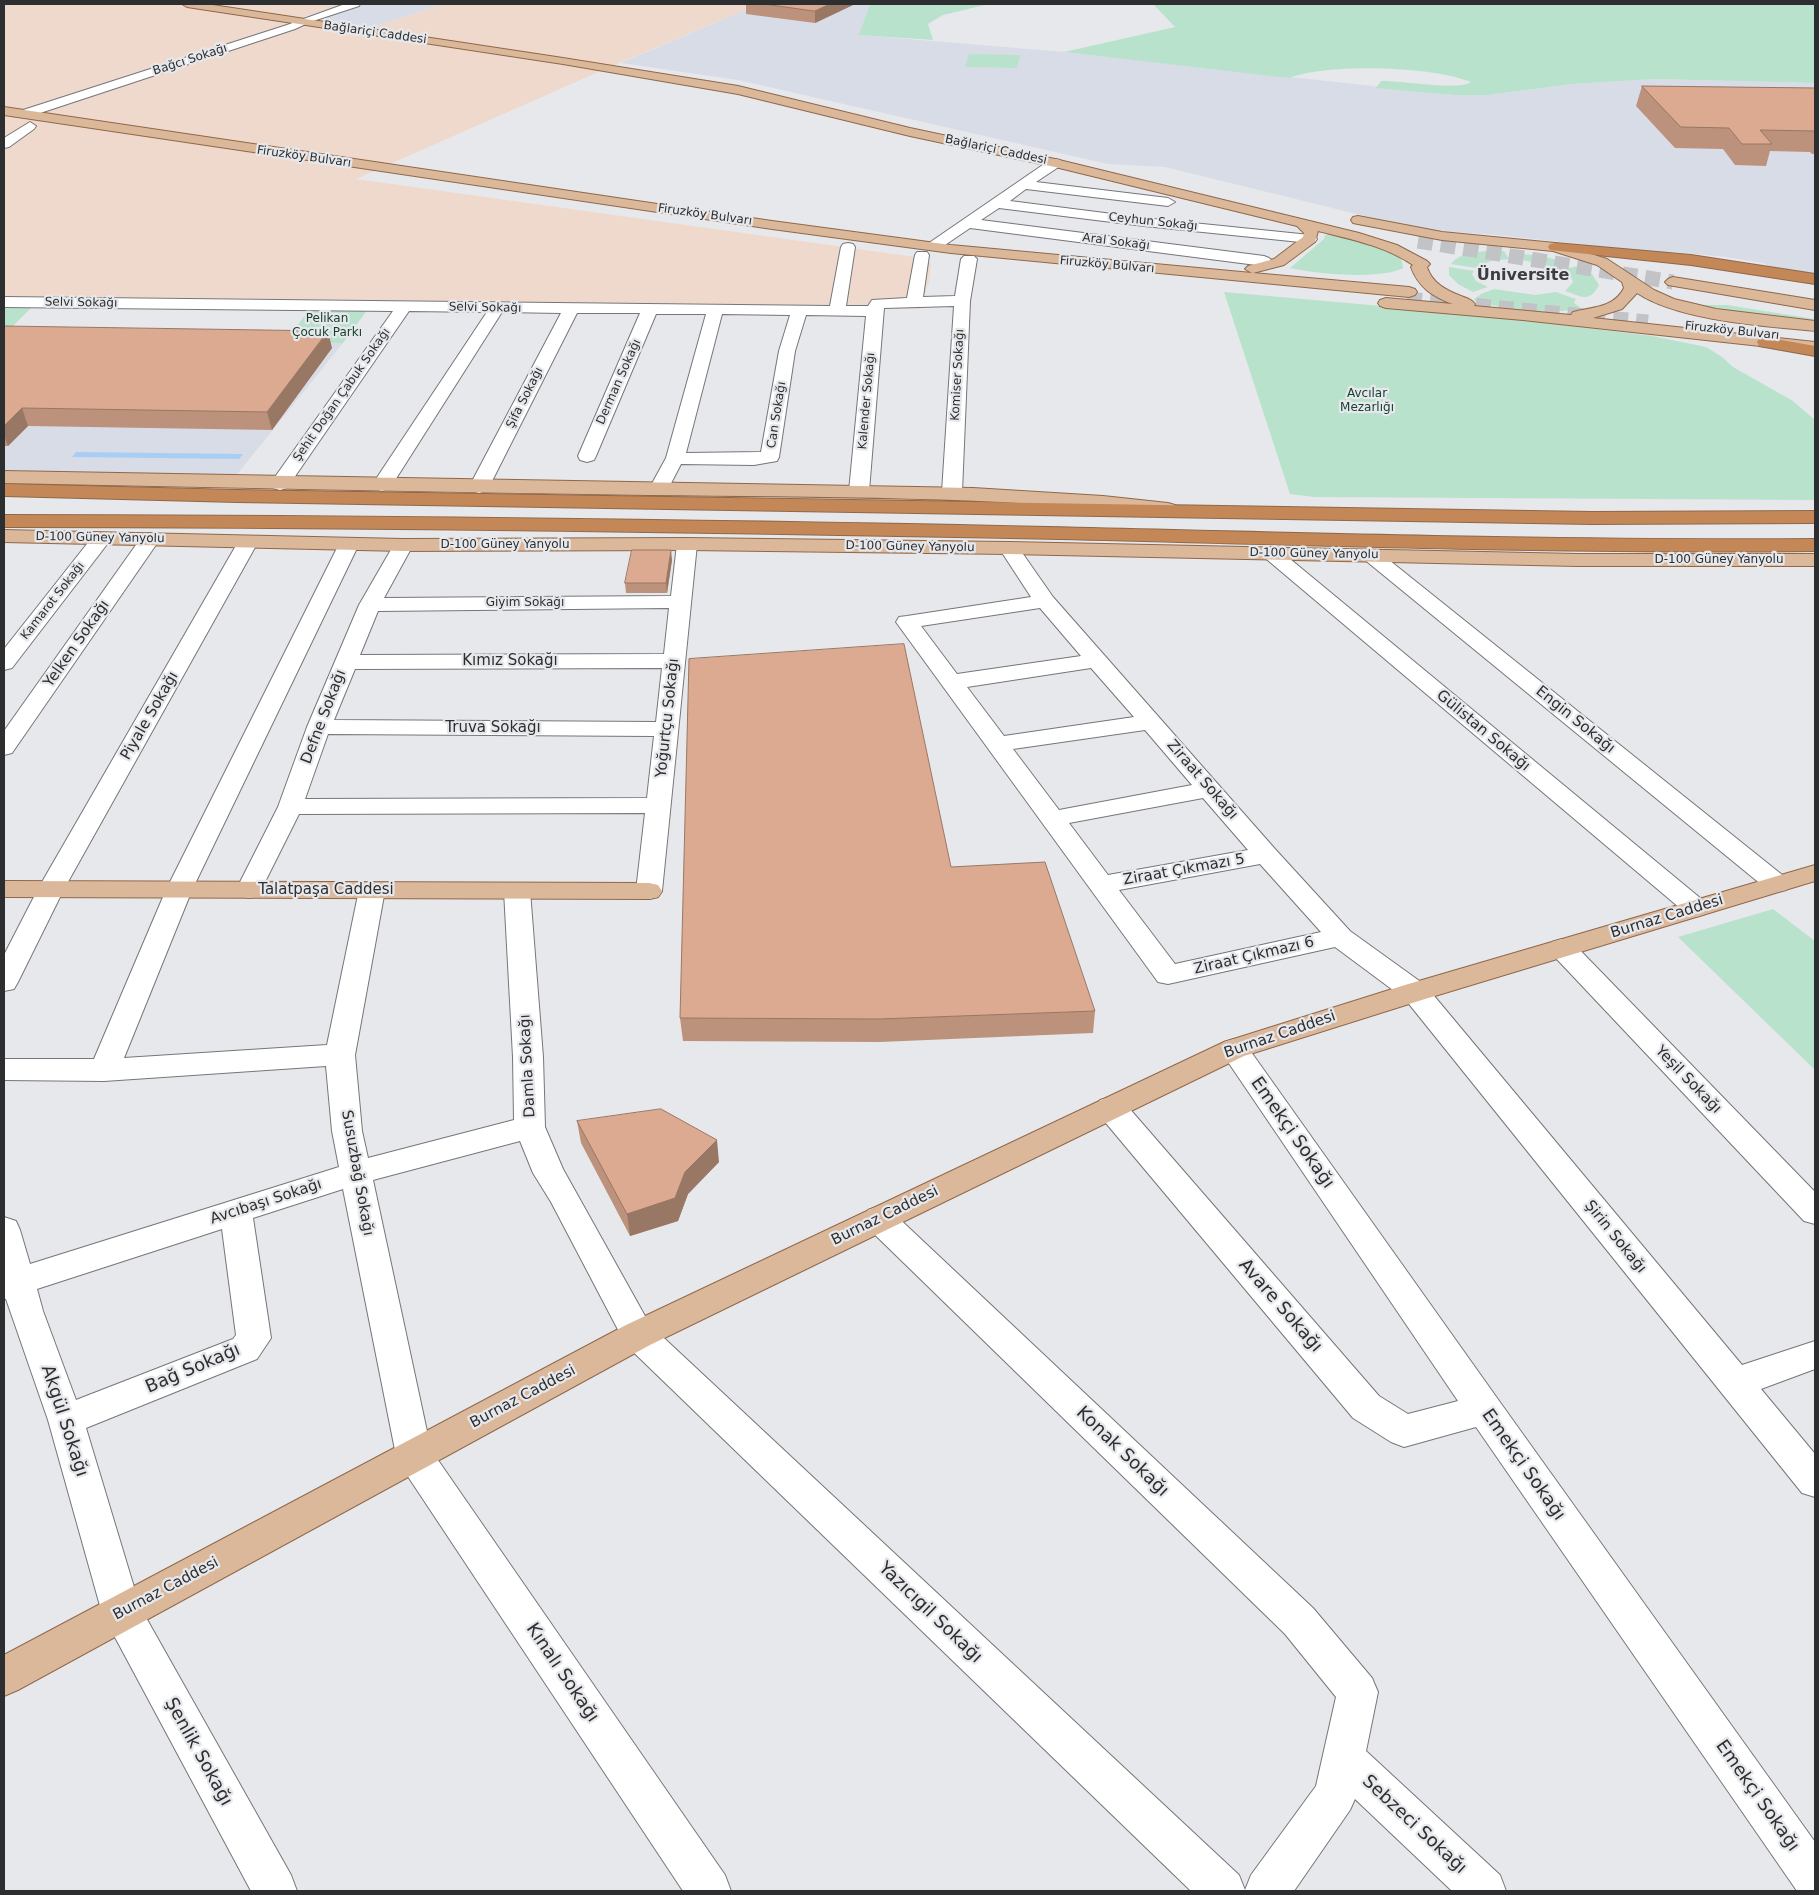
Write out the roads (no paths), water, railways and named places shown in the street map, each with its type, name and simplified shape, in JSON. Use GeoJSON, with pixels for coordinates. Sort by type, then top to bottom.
{"type":"FeatureCollection","features":[{"type":"Feature","properties":{"kind":"highway"},"geometry":{"type":"LineString","coordinates":[[1554,247],[1699,261],[1815,279]]}},
{"type":"Feature","properties":{"kind":"highway"},"geometry":{"type":"LineString","coordinates":[[1765,342],[1815,349]]}},
{"type":"Feature","properties":{"kind":"highway"},"geometry":{"type":"LineString","coordinates":[[4,490],[237,496],[1601,518],[1815,517]]}},
{"type":"Feature","properties":{"kind":"highway"},"geometry":{"type":"LineString","coordinates":[[4,521],[243,521],[618,526],[1597,545],[1815,545]]}},
{"type":"Feature","properties":{"kind":"highway"},"geometry":{"type":"LineString","coordinates":[[62,521],[83,528],[246,534],[546,538],[687,544]]}},
{"type":"Feature","properties":{"kind":"main road","name":"Bağlariçi Caddesi"},"geometry":{"type":"LineString","coordinates":[[187,4],[563,61],[738,90],[1105,167],[1418,241]]}},
{"type":"Feature","properties":{"kind":"main road","name":"Bağlariçi Caddesi"},"geometry":{"type":"LineString","coordinates":[[803,103],[1055,163],[1174,198],[1302,224],[1390,246],[1428,259]]}},
{"type":"Feature","properties":{"kind":"main road","name":"Firuzköy Bulvarı"},"geometry":{"type":"LineString","coordinates":[[4,111],[27,120],[388,179],[848,247],[928,251],[951,249],[1408,296],[969,259],[928,251],[763,224],[144,133],[27,120],[4,122]]}},
{"type":"Feature","properties":{"kind":"main road"},"geometry":{"type":"LineString","coordinates":[[4,116],[27,120]]}},
{"type":"Feature","properties":{"kind":"main road"},"geometry":{"type":"LineString","coordinates":[[1105,167],[1155,173]]}},
{"type":"Feature","properties":{"kind":"main road"},"geometry":{"type":"LineString","coordinates":[[388,179],[404,176],[484,182]]}},
{"type":"Feature","properties":{"kind":"main road"},"geometry":{"type":"LineString","coordinates":[[1347,217],[1442,236],[1554,247],[1602,262],[1657,298],[1691,309],[1815,326]]}},
{"type":"Feature","properties":{"kind":"main road"},"geometry":{"type":"LineString","coordinates":[[1258,265],[1279,262],[1310,239],[1311,232],[1302,224]]}},
{"type":"Feature","properties":{"kind":"main road"},"geometry":{"type":"LineString","coordinates":[[951,249],[1025,251],[1258,265],[1372,280],[1401,276],[1428,259],[1474,242],[1505,242]]}},
{"type":"Feature","properties":{"kind":"main road"},"geometry":{"type":"LineString","coordinates":[[969,259],[1022,268],[1110,278],[1522,315],[1765,342]]}},
{"type":"Feature","properties":{"kind":"main road"},"geometry":{"type":"LineString","coordinates":[[1428,259],[1421,275],[1429,285],[1444,295],[1475,306],[1522,315],[1582,315],[1606,310],[1625,300],[1632,288],[1629,281]]}},
{"type":"Feature","properties":{"kind":"main road"},"geometry":{"type":"LineString","coordinates":[[1672,282],[1815,305]]}},
{"type":"Feature","properties":{"kind":"main road","name":"Firuzköy Bulvarı"},"geometry":{"type":"LineString","coordinates":[[1815,333],[1649,319],[1815,341]]}},
{"type":"Feature","properties":{"kind":"main road"},"geometry":{"type":"LineString","coordinates":[[4,476],[280,484],[952,492],[1066,498],[1169,510]]}},
{"type":"Feature","properties":{"kind":"main road","name":"D-100 Güney Yanyolu"},"geometry":{"type":"LineString","coordinates":[[4,536],[403,545],[687,544],[1009,548],[1578,560],[1815,560]]}},
{"type":"Feature","properties":{"kind":"main road","name":"Burnaz Caddesi"},"geometry":{"type":"LineString","coordinates":[[4,1676],[638,1335],[1234,1049],[1415,992],[1815,873]]}},
{"type":"Feature","properties":{"kind":"main road","name":"Talatpaşa Caddesi"},"geometry":{"type":"LineString","coordinates":[[4,889],[649,891]]}},
{"type":"Feature","properties":{"kind":"street","name":"Bağcı Sokağı"},"geometry":{"type":"LineString","coordinates":[[4,144],[27,120],[355,4]]}},
{"type":"Feature","properties":{"kind":"street"},"geometry":{"type":"LineString","coordinates":[[914,302],[928,251],[1055,163]]}},
{"type":"Feature","properties":{"kind":"street"},"geometry":{"type":"LineString","coordinates":[[1024,185],[1174,198]]}},
{"type":"Feature","properties":{"kind":"street"},"geometry":{"type":"LineString","coordinates":[[1101,257],[1174,198]]}},
{"type":"Feature","properties":{"kind":"street","name":"Ceyhun Sokağı"},"geometry":{"type":"LineString","coordinates":[[996,203],[1144,222],[1310,239]]}},
{"type":"Feature","properties":{"kind":"street","name":"Aral Sokağı"},"geometry":{"type":"LineString","coordinates":[[968,223],[1119,242],[1258,265]]}},
{"type":"Feature","properties":{"kind":"street"},"geometry":{"type":"LineString","coordinates":[[838,311],[848,247]]}},
{"type":"Feature","properties":{"kind":"street","name":"Komiser Sokağı"},"geometry":{"type":"LineString","coordinates":[[952,492],[962,301],[969,259]]}},
{"type":"Feature","properties":{"kind":"street","name":"Selvi Sokağı"},"geometry":{"type":"LineString","coordinates":[[4,302],[874,311],[878,303],[962,301]]}},
{"type":"Feature","properties":{"kind":"street","name":"Şehit Doğan Çabuk Sokağı"},"geometry":{"type":"LineString","coordinates":[[280,484],[404,307]]}},
{"type":"Feature","properties":{"kind":"street"},"geometry":{"type":"LineString","coordinates":[[382,485],[497,308]]}},
{"type":"Feature","properties":{"kind":"street","name":"Şifa Sokağı"},"geometry":{"type":"LineString","coordinates":[[480,487],[571,308]]}},
{"type":"Feature","properties":{"kind":"street","name":"Derman Sokağı"},"geometry":{"type":"LineString","coordinates":[[587,456],[650,309]]}},
{"type":"Feature","properties":{"kind":"street"},"geometry":{"type":"LineString","coordinates":[[659,489],[675,458],[715,310]]}},
{"type":"Feature","properties":{"kind":"street","name":"Can Sokağı"},"geometry":{"type":"LineString","coordinates":[[675,458],[754,459],[770,457],[787,351],[800,310]]}},
{"type":"Feature","properties":{"kind":"street","name":"Kalender Sokağı"},"geometry":{"type":"LineString","coordinates":[[859,491],[874,311]]}},
{"type":"Feature","properties":{"kind":"street","name":"Kamarot Sokağı"},"geometry":{"type":"LineString","coordinates":[[4,663],[101,539]]}},
{"type":"Feature","properties":{"kind":"street","name":"Yelken Sokağı"},"geometry":{"type":"LineString","coordinates":[[4,748],[150,539]]}},
{"type":"Feature","properties":{"kind":"street","name":"Piyale Sokağı"},"geometry":{"type":"LineString","coordinates":[[51,889],[248,542]]}},
{"type":"Feature","properties":{"kind":"street"},"geometry":{"type":"LineString","coordinates":[[104,1070],[179,890],[348,544]]}},
{"type":"Feature","properties":{"kind":"street","name":"Yoğurtçu Sokağı"},"geometry":{"type":"LineString","coordinates":[[649,891],[687,544]]}},
{"type":"Feature","properties":{"kind":"street","name":"Defne Sokağı"},"geometry":{"type":"LineString","coordinates":[[249,890],[290,807],[319,727],[370,604],[403,545]]}},
{"type":"Feature","properties":{"kind":"street","name":"Ziraat Sokağı"},"geometry":{"type":"LineString","coordinates":[[1009,548],[1045,601],[1266,855],[1340,937],[1415,992]]}},
{"type":"Feature","properties":{"kind":"street","name":"Gülistan Sokağı"},"geometry":{"type":"LineString","coordinates":[[1271,553],[1696,908]]}},
{"type":"Feature","properties":{"kind":"street","name":"Engin Sokağı"},"geometry":{"type":"LineString","coordinates":[[1372,556],[1777,884]]}},
{"type":"Feature","properties":{"kind":"street"},"geometry":{"type":"LineString","coordinates":[[1045,601],[908,622],[1101,885]]}},
{"type":"Feature","properties":{"kind":"street","name":"Giyim Sokağı"},"geometry":{"type":"LineString","coordinates":[[370,604],[681,602]]}},
{"type":"Feature","properties":{"kind":"street"},"geometry":{"type":"LineString","coordinates":[[952,682],[1097,660]]}},
{"type":"Feature","properties":{"kind":"street","name":"Kımız Sokağı"},"geometry":{"type":"LineString","coordinates":[[346,662],[674,661]]}},
{"type":"Feature","properties":{"kind":"street"},"geometry":{"type":"LineString","coordinates":[[998,744],[1151,722]]}},
{"type":"Feature","properties":{"kind":"street","name":"Truva Sokağı"},"geometry":{"type":"LineString","coordinates":[[319,727],[667,729]]}},
{"type":"Feature","properties":{"kind":"street"},"geometry":{"type":"LineString","coordinates":[[1052,819],[1210,789]]}},
{"type":"Feature","properties":{"kind":"street"},"geometry":{"type":"LineString","coordinates":[[290,807],[659,805]]}},
{"type":"Feature","properties":{"kind":"street","name":"Ziraat Çıkmazı 5"},"geometry":{"type":"LineString","coordinates":[[1101,885],[1266,855]]}},
{"type":"Feature","properties":{"kind":"street","name":"Ziraat Çıkmazı 6"},"geometry":{"type":"LineString","coordinates":[[1101,885],[1168,976],[1340,937]]}},
{"type":"Feature","properties":{"kind":"street"},"geometry":{"type":"LineString","coordinates":[[4,982],[51,889]]}},
{"type":"Feature","properties":{"kind":"street","name":"Susuzbağ Sokağı"},"geometry":{"type":"LineString","coordinates":[[372,890],[340,1055],[347,1131],[414,1455]]}},
{"type":"Feature","properties":{"kind":"street","name":"Damla Sokağı"},"geometry":{"type":"LineString","coordinates":[[517,891],[528,1057],[530,1127],[549,1173],[563,1195],[638,1335]]}},
{"type":"Feature","properties":{"kind":"street","name":"Yeşil Sokağı"},"geometry":{"type":"LineString","coordinates":[[1562,948],[1815,1212]]}},
{"type":"Feature","properties":{"kind":"street","name":"Şirin Sokağı"},"geometry":{"type":"LineString","coordinates":[[1415,992],[1815,1481]]}},
{"type":"Feature","properties":{"kind":"street","name":"Emekçi Sokağı"},"geometry":{"type":"LineString","coordinates":[[1234,1049],[1484,1409],[1815,1879]]}},
{"type":"Feature","properties":{"kind":"street"},"geometry":{"type":"LineString","coordinates":[[4,1069],[104,1070],[340,1055]]}},
{"type":"Feature","properties":{"kind":"street","name":"Avare Sokağı"},"geometry":{"type":"LineString","coordinates":[[1111,1108],[1366,1407],[1404,1431],[1484,1409]]}},
{"type":"Feature","properties":{"kind":"street","name":"Avcıbaşı Sokağı"},"geometry":{"type":"LineString","coordinates":[[11,1283],[356,1173],[530,1127]]}},
{"type":"Feature","properties":{"kind":"street","name":"Bağ Sokağı"},"geometry":{"type":"LineString","coordinates":[[66,1420],[245,1350],[254,1338],[236,1211]]}},
{"type":"Feature","properties":{"kind":"street","name":"Konak Sokağı"},"geometry":{"type":"LineString","coordinates":[[879,1219],[1299,1621],[1358,1692],[1344,1759]]}},
{"type":"Feature","properties":{"kind":"street","name":"Akgül Sokağı"},"geometry":{"type":"LineString","coordinates":[[4,1230],[11,1283],[26,1311],[66,1420],[122,1613]]}},
{"type":"Feature","properties":{"kind":"street","name":"Yazıcıgil Sokağı"},"geometry":{"type":"LineString","coordinates":[[638,1335],[1223,1891]]}},
{"type":"Feature","properties":{"kind":"street"},"geometry":{"type":"LineString","coordinates":[[1734,1383],[1815,1355]]}},
{"type":"Feature","properties":{"kind":"street","name":"Kınalı Sokağı"},"geometry":{"type":"LineString","coordinates":[[414,1455],[709,1891]]}},
{"type":"Feature","properties":{"kind":"street","name":"Şenlik Sokağı"},"geometry":{"type":"LineString","coordinates":[[122,1613],[275,1891]]}},
{"type":"Feature","properties":{"kind":"street"},"geometry":{"type":"LineString","coordinates":[[1268,1891],[1335,1795],[1344,1759]]}},
{"type":"Feature","properties":{"kind":"street","name":"Sebzeci Sokağı"},"geometry":{"type":"LineString","coordinates":[[1344,1759],[1484,1891]]}},
{"type":"Feature","properties":{"kind":"water"},"geometry":{"type":"Polygon","coordinates":[[[76,452],[243,454],[239,459],[72,457],[76,452]]]}},
{"type":"Feature","properties":{"kind":"tunnel"},"geometry":{"type":"LineString","coordinates":[[1418,241],[1673,282]]}},
{"type":"Feature","properties":{"kind":"tunnel"},"geometry":{"type":"LineString","coordinates":[[1407,299],[1648,322]]}},
{"type":"Feature","properties":{"kind":"district","name":"Üniversite"},"geometry":{"type":"Point","coordinates":[1523,276]}},
{"type":"Feature","properties":{"kind":"park label","name":"Pelikan Çocuk Parkı"},"geometry":{"type":"Point","coordinates":[327,326]}},
{"type":"Feature","properties":{"kind":"park label","name":"Avcılar Mezarlığı"},"geometry":{"type":"Point","coordinates":[1367,401]}}]}
